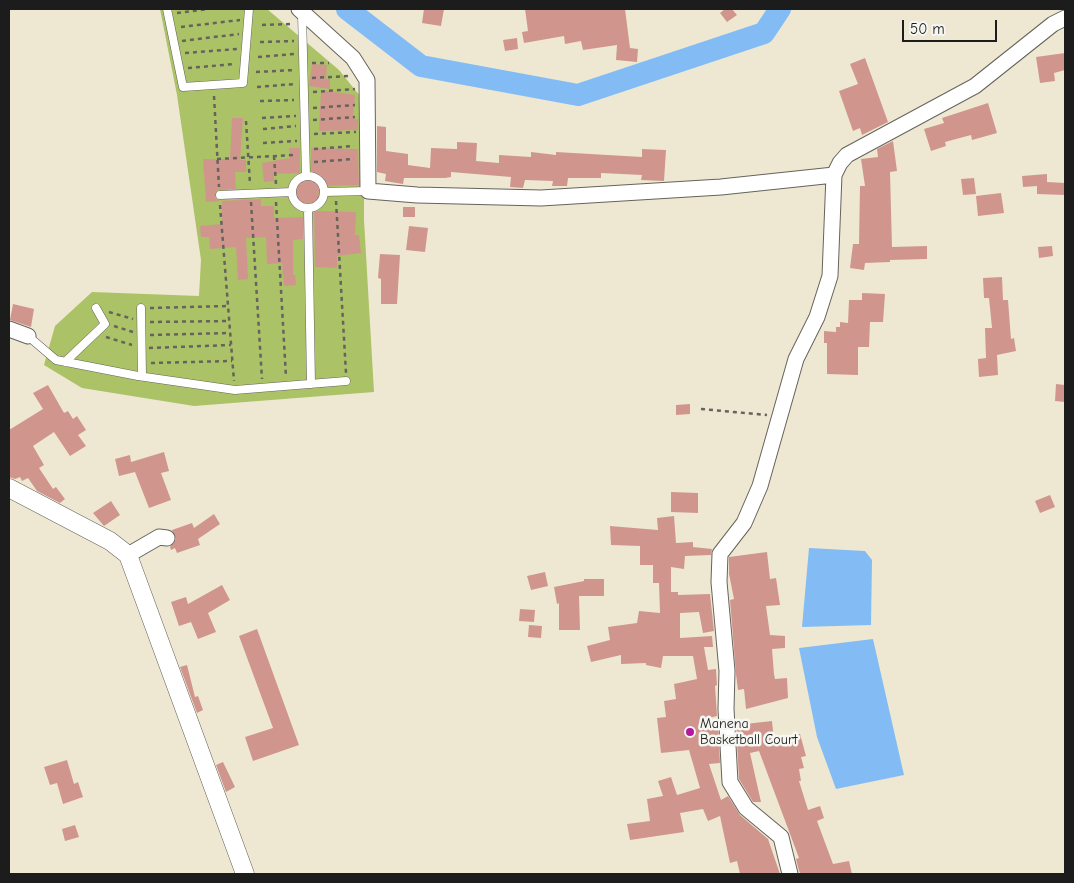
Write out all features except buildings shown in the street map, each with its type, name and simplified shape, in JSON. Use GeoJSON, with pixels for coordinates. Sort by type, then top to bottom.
{"type":"FeatureCollection","features":[{"type":"Feature","properties":{"kind":"street"},"geometry":{"type":"LineString","coordinates":[[301,15],[353,58],[367,80],[368,191],[417,195],[540,198],[721,187],[834,175]]}},
{"type":"Feature","properties":{"kind":"street"},"geometry":{"type":"LineString","coordinates":[[790,874],[781,837],[746,808],[730,782],[726,709],[727,671],[719,582],[720,554],[744,523],[760,486],[778,416],[796,359],[817,317],[830,276],[834,175],[840,163],[847,155],[975,86],[1053,24],[1065,18]]}},
{"type":"Feature","properties":{"kind":"street"},"geometry":{"type":"LineString","coordinates":[[9,329],[28,336]]}},
{"type":"Feature","properties":{"kind":"street"},"geometry":{"type":"LineString","coordinates":[[9,488],[110,541],[128,555],[245,874]]}},
{"type":"Feature","properties":{"kind":"street"},"geometry":{"type":"LineString","coordinates":[[128,555],[159,537],[167,538]]}},
{"type":"Feature","properties":{"kind":"lane"},"geometry":{"type":"LineString","coordinates":[[168,11],[183,87],[243,83],[244,48],[249,9]]}},
{"type":"Feature","properties":{"kind":"lane"},"geometry":{"type":"LineString","coordinates":[[301,15],[306,176]]}},
{"type":"Feature","properties":{"kind":"lane"},"geometry":{"type":"LineString","coordinates":[[306,176],[318,180],[324,192],[319,203],[308,208],[296,204],[292,192],[296,181],[306,176]]}},
{"type":"Feature","properties":{"kind":"lane"},"geometry":{"type":"LineString","coordinates":[[324,192],[368,191]]}},
{"type":"Feature","properties":{"kind":"lane"},"geometry":{"type":"LineString","coordinates":[[220,195],[292,192]]}},
{"type":"Feature","properties":{"kind":"lane"},"geometry":{"type":"LineString","coordinates":[[308,208],[311,384]]}},
{"type":"Feature","properties":{"kind":"lane"},"geometry":{"type":"LineString","coordinates":[[65,362],[106,324],[96,308]]}},
{"type":"Feature","properties":{"kind":"lane"},"geometry":{"type":"LineString","coordinates":[[141,308],[142,376]]}},
{"type":"Feature","properties":{"kind":"lane"},"geometry":{"type":"LineString","coordinates":[[28,336],[56,360],[234,390],[346,382]]}},
{"type":"Feature","properties":{"kind":"path"},"geometry":{"type":"LineString","coordinates":[[168,11],[208,9]]}},
{"type":"Feature","properties":{"kind":"path"},"geometry":{"type":"LineString","coordinates":[[262,25],[301,15]]}},
{"type":"Feature","properties":{"kind":"path"},"geometry":{"type":"LineString","coordinates":[[172,28],[248,19]]}},
{"type":"Feature","properties":{"kind":"path"},"geometry":{"type":"LineString","coordinates":[[173,42],[246,33]]}},
{"type":"Feature","properties":{"kind":"path"},"geometry":{"type":"LineString","coordinates":[[260,42],[303,41]]}},
{"type":"Feature","properties":{"kind":"path"},"geometry":{"type":"LineString","coordinates":[[176,54],[244,48]]}},
{"type":"Feature","properties":{"kind":"path"},"geometry":{"type":"LineString","coordinates":[[258,57],[303,54]]}},
{"type":"Feature","properties":{"kind":"path"},"geometry":{"type":"LineString","coordinates":[[180,68],[244,63]]}},
{"type":"Feature","properties":{"kind":"path"},"geometry":{"type":"LineString","coordinates":[[256,72],[329,63]]}},
{"type":"Feature","properties":{"kind":"path"},"geometry":{"type":"LineString","coordinates":[[260,101],[354,75]]}},
{"type":"Feature","properties":{"kind":"path"},"geometry":{"type":"LineString","coordinates":[[257,87],[355,89]]}},
{"type":"Feature","properties":{"kind":"path"},"geometry":{"type":"LineString","coordinates":[[214,96],[234,390]]}},
{"type":"Feature","properties":{"kind":"path"},"geometry":{"type":"LineString","coordinates":[[263,129],[304,117],[358,105]]}},
{"type":"Feature","properties":{"kind":"path"},"geometry":{"type":"LineString","coordinates":[[262,118],[360,117]]}},
{"type":"Feature","properties":{"kind":"path"},"geometry":{"type":"LineString","coordinates":[[246,121],[263,388]]}},
{"type":"Feature","properties":{"kind":"path"},"geometry":{"type":"LineString","coordinates":[[263,143],[360,132]]}},
{"type":"Feature","properties":{"kind":"path"},"geometry":{"type":"LineString","coordinates":[[305,156],[363,145]]}},
{"type":"Feature","properties":{"kind":"path"},"geometry":{"type":"LineString","coordinates":[[217,159],[274,156],[360,159]]}},
{"type":"Feature","properties":{"kind":"path"},"geometry":{"type":"LineString","coordinates":[[274,156],[286,386]]}},
{"type":"Feature","properties":{"kind":"path"},"geometry":{"type":"LineString","coordinates":[[335,192],[346,382]]}},
{"type":"Feature","properties":{"kind":"path"},"geometry":{"type":"LineString","coordinates":[[141,308],[228,306]]}},
{"type":"Feature","properties":{"kind":"path"},"geometry":{"type":"LineString","coordinates":[[96,308],[141,322],[229,321]]}},
{"type":"Feature","properties":{"kind":"path"},"geometry":{"type":"LineString","coordinates":[[106,324],[141,335],[230,333]]}},
{"type":"Feature","properties":{"kind":"path"},"geometry":{"type":"LineString","coordinates":[[95,334],[142,348],[231,345]]}},
{"type":"Feature","properties":{"kind":"path"},"geometry":{"type":"LineString","coordinates":[[142,363],[232,361]]}},
{"type":"Feature","properties":{"kind":"path"},"geometry":{"type":"LineString","coordinates":[[701,409],[778,416]]}},
{"type":"Feature","properties":{"kind":"green space"},"geometry":{"type":"Polygon","coordinates":[[[160,9],[267,9],[339,70],[360,96],[364,220],[374,392],[194,406],[82,388],[44,365],[55,326],[92,292],[199,296],[201,260],[177,95],[160,9]]]}},
{"type":"Feature","properties":{"kind":"water"},"geometry":{"type":"Polygon","coordinates":[[[809,548],[865,551],[872,560],[871,625],[802,627],[809,548]]]}},
{"type":"Feature","properties":{"kind":"water"},"geometry":{"type":"Polygon","coordinates":[[[873,639],[904,775],[836,789],[817,737],[799,648],[873,639]]]}},
{"type":"Feature","properties":{"kind":"waterway"},"geometry":{"type":"LineString","coordinates":[[347,9],[421,66],[578,95],[764,33],[780,9]]}},
{"type":"Feature","properties":{"kind":"place","name":"Manena Basketball Court"},"geometry":{"type":"Point","coordinates":[690,732]}}]}
